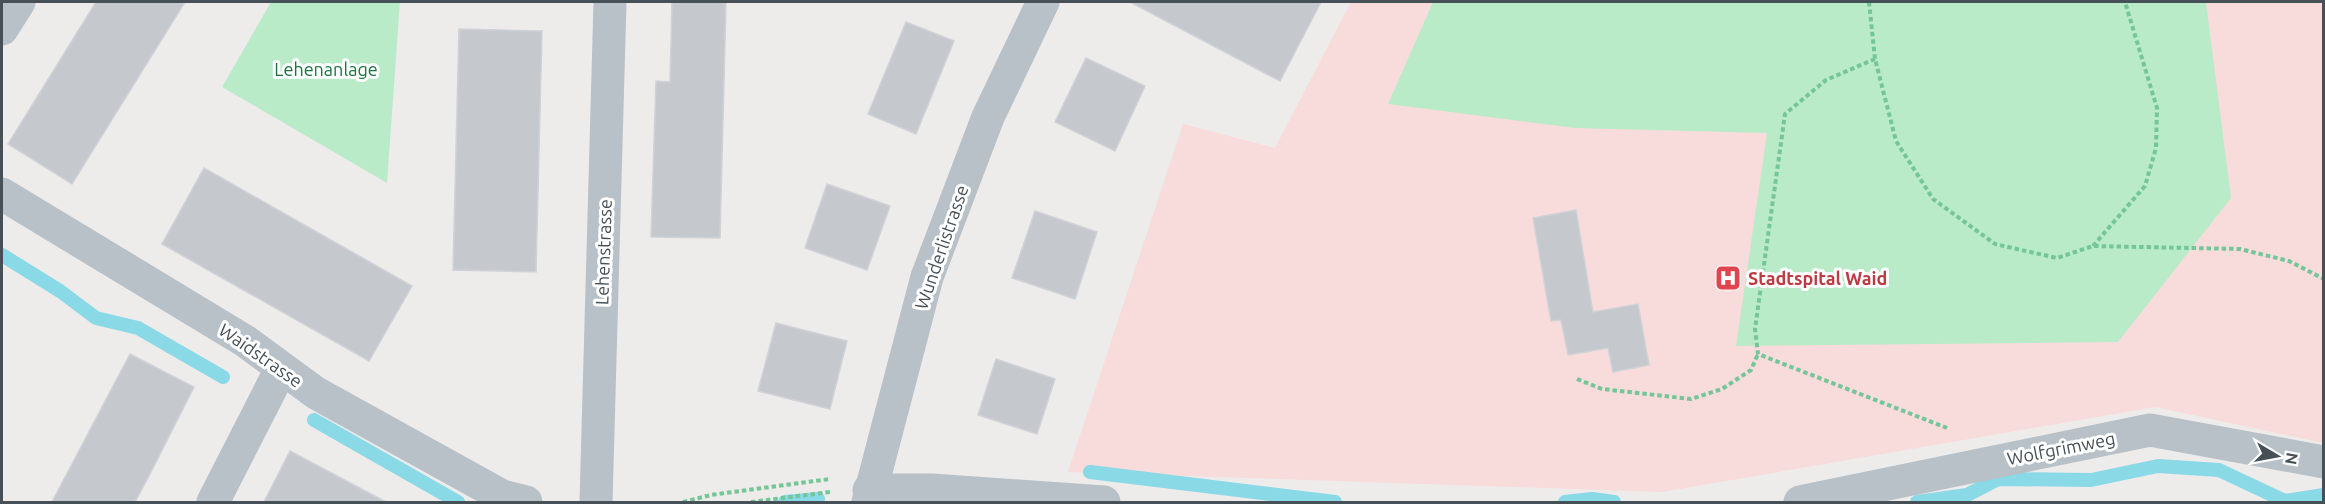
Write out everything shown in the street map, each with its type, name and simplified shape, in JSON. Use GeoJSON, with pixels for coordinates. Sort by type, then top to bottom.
{"type":"FeatureCollection","features":[{"type":"Feature","properties":{"kind":"street"},"geometry":{"type":"LineString","coordinates":[[2,29],[19,2]]}},
{"type":"Feature","properties":{"kind":"street","name":"Lehenstrasse"},"geometry":{"type":"LineString","coordinates":[[596,502],[610,2]]}},
{"type":"Feature","properties":{"kind":"street","name":"Wunderlistrasse"},"geometry":{"type":"LineString","coordinates":[[865,497],[927,277],[988,117],[1042,2]]}},
{"type":"Feature","properties":{"kind":"street","name":"Waidstrasse"},"geometry":{"type":"LineString","coordinates":[[2,194],[245,341],[316,393],[502,496],[526,502]]}},
{"type":"Feature","properties":{"kind":"street"},"geometry":{"type":"LineString","coordinates":[[213,502],[281,369]]}},
{"type":"Feature","properties":{"kind":"street","name":"Wolfgrimweg"},"geometry":{"type":"LineString","coordinates":[[1800,502],[2150,430],[2324,462]]}},
{"type":"Feature","properties":{"kind":"street"},"geometry":{"type":"LineString","coordinates":[[865,497],[932,490],[1104,502]]}},
{"type":"Feature","properties":{"kind":"path"},"geometry":{"type":"LineString","coordinates":[[1869,2],[1875,59],[1896,141],[1933,199],[1995,244],[2057,258],[2093,246],[2240,249],[2289,261],[2324,279]]}},
{"type":"Feature","properties":{"kind":"path"},"geometry":{"type":"LineString","coordinates":[[2093,246],[2145,186],[2156,148],[2157,108],[2125,2]]}},
{"type":"Feature","properties":{"kind":"path"},"geometry":{"type":"LineString","coordinates":[[1577,378],[1602,389],[1691,399],[1722,389],[1751,370],[1758,354],[1755,329],[1785,114],[1826,80],[1875,59]]}},
{"type":"Feature","properties":{"kind":"path"},"geometry":{"type":"LineString","coordinates":[[1758,354],[1952,430]]}},
{"type":"Feature","properties":{"kind":"path"},"geometry":{"type":"LineString","coordinates":[[683,502],[711,495],[836,479]]}},
{"type":"Feature","properties":{"kind":"path"},"geometry":{"type":"LineString","coordinates":[[751,502],[814,492],[865,497]]}},
{"type":"Feature","properties":{"kind":"shaded area","name":"Stadtspital Waid"},"geometry":{"type":"Polygon","coordinates":[[[1351,2],[2323,2],[2323,443],[2155,407],[1662,492],[1068,472],[1183,124],[1275,148],[1351,2]]]}},
{"type":"Feature","properties":{"kind":"green space","name":"Lehenanlage"},"geometry":{"type":"Polygon","coordinates":[[[271,2],[400,2],[387,183],[222,87],[271,2]]]}},
{"type":"Feature","properties":{"kind":"green space"},"geometry":{"type":"Polygon","coordinates":[[[1433,2],[2206,2],[2231,198],[2118,342],[1736,346],[1767,133],[1575,128],[1388,104],[1433,2]]]}},
{"type":"Feature","properties":{"kind":"building"},"geometry":{"type":"Polygon","coordinates":[[[96,2],[185,2],[72,184],[8,144],[96,2]]]}},
{"type":"Feature","properties":{"kind":"building"},"geometry":{"type":"Polygon","coordinates":[[[672,2],[726,2],[720,238],[651,237],[656,81],[670,82],[672,2]]]}},
{"type":"Feature","properties":{"kind":"building"},"geometry":{"type":"Polygon","coordinates":[[[1130,2],[1321,2],[1280,81],[1130,2]]]}},
{"type":"Feature","properties":{"kind":"building"},"geometry":{"type":"Polygon","coordinates":[[[906,22],[954,41],[916,134],[868,114],[906,22]]]}},
{"type":"Feature","properties":{"kind":"building"},"geometry":{"type":"Polygon","coordinates":[[[459,29],[542,31],[536,272],[453,270],[459,29]]]}},
{"type":"Feature","properties":{"kind":"building"},"geometry":{"type":"Polygon","coordinates":[[[1086,58],[1145,86],[1115,151],[1055,122],[1086,58]]]}},
{"type":"Feature","properties":{"kind":"building"},"geometry":{"type":"Polygon","coordinates":[[[204,168],[412,286],[369,361],[162,244],[204,168]]]}},
{"type":"Feature","properties":{"kind":"building"},"geometry":{"type":"Polygon","coordinates":[[[827,184],[890,206],[867,270],[805,248],[827,184]]]}},
{"type":"Feature","properties":{"kind":"building"},"geometry":{"type":"Polygon","coordinates":[[[1576,210],[1593,312],[1638,304],[1649,365],[1613,372],[1608,348],[1568,355],[1561,320],[1551,321],[1533,218],[1576,210]]]}},
{"type":"Feature","properties":{"kind":"building"},"geometry":{"type":"Polygon","coordinates":[[[1035,211],[1097,232],[1075,299],[1012,278],[1035,211]]]}},
{"type":"Feature","properties":{"kind":"building"},"geometry":{"type":"Polygon","coordinates":[[[776,323],[847,341],[830,409],[758,391],[776,323]]]}},
{"type":"Feature","properties":{"kind":"building"},"geometry":{"type":"Polygon","coordinates":[[[130,354],[194,387],[149,476],[135,502],[52,502],[130,354]]]}},
{"type":"Feature","properties":{"kind":"building"},"geometry":{"type":"Polygon","coordinates":[[[996,359],[1055,379],[1037,434],[978,415],[996,359]]]}},
{"type":"Feature","properties":{"kind":"building"},"geometry":{"type":"Polygon","coordinates":[[[290,451],[386,502],[264,502],[290,451]]]}},
{"type":"Feature","properties":{"kind":"waterway"},"geometry":{"type":"LineString","coordinates":[[2,255],[60,291],[96,318],[138,328],[223,377]]}},
{"type":"Feature","properties":{"kind":"waterway"},"geometry":{"type":"LineString","coordinates":[[314,420],[458,502]]}},
{"type":"Feature","properties":{"kind":"waterway"},"geometry":{"type":"LineString","coordinates":[[1917,502],[1967,495],[1998,479],[2091,480],[2158,466],[2219,470],[2285,501],[2324,495]]}},
{"type":"Feature","properties":{"kind":"waterway"},"geometry":{"type":"LineString","coordinates":[[1090,472],[1335,502]]}},
{"type":"Feature","properties":{"kind":"waterway"},"geometry":{"type":"LineString","coordinates":[[785,502],[818,499]]}},
{"type":"Feature","properties":{"kind":"waterway"},"geometry":{"type":"LineString","coordinates":[[1565,502],[1592,499],[1614,502]]}},
{"type":"Feature","properties":{"kind":"place","name":"Stadtspital Waid"},"geometry":{"type":"Point","coordinates":[1728,278]}}]}
